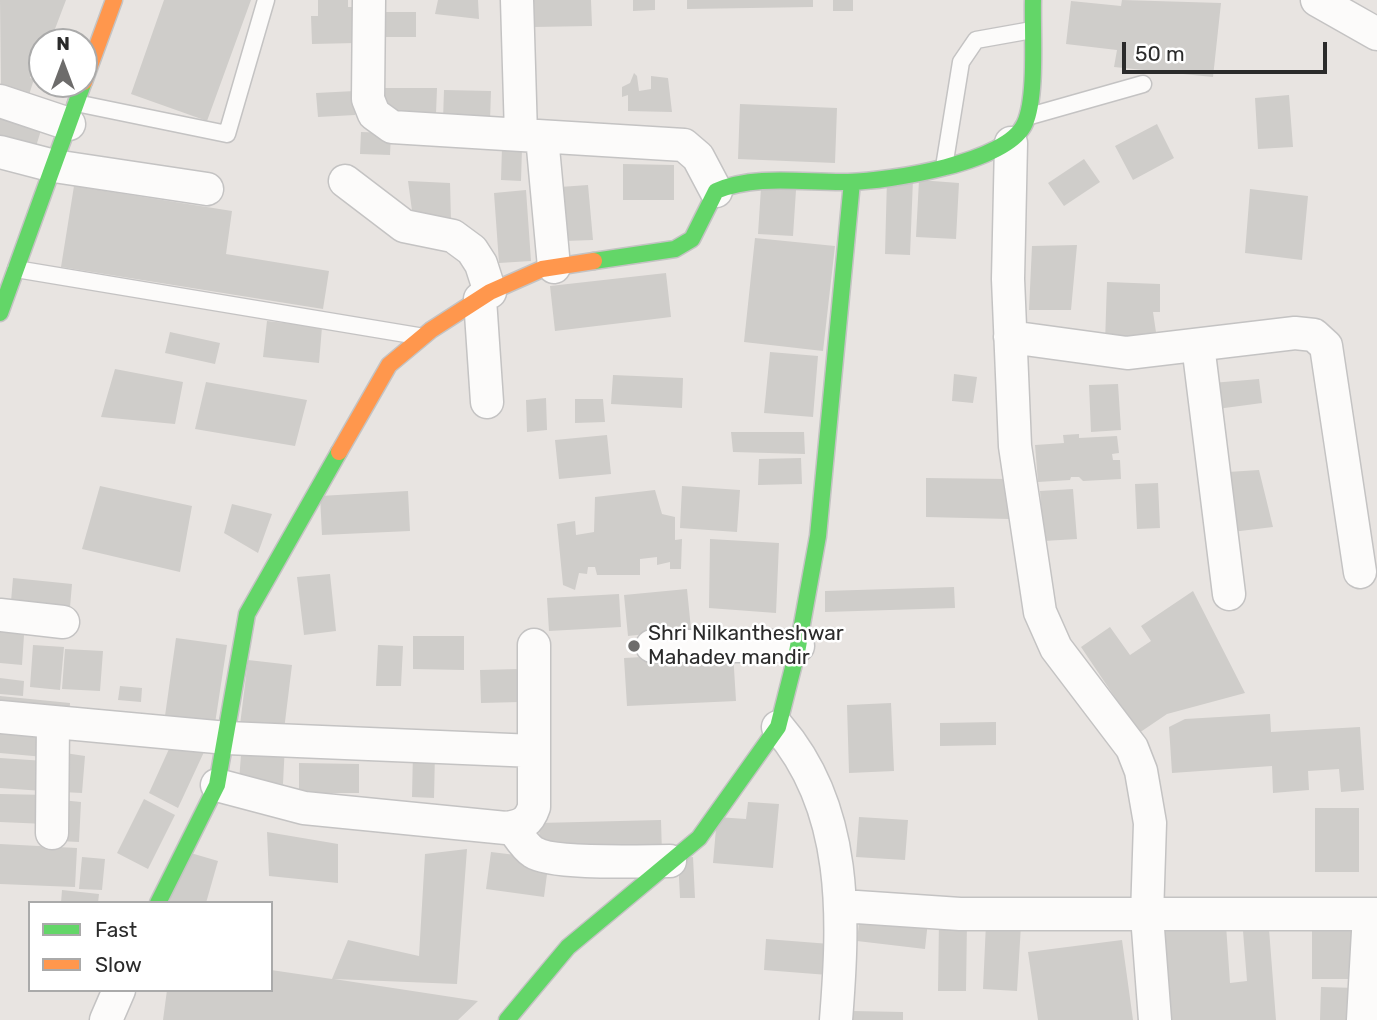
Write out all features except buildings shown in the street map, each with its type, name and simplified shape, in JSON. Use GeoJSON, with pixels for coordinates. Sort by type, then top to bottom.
{"type":"FeatureCollection","features":[{"type":"Feature","properties":{"kind":"street"},"geometry":{"type":"LineString","coordinates":[[98,44],[114,0]]}},
{"type":"Feature","properties":{"kind":"street"},"geometry":{"type":"LineString","coordinates":[[369,0],[368,99],[374,114],[392,127],[684,145],[698,157],[716,191]]}},
{"type":"Feature","properties":{"kind":"street"},"geometry":{"type":"LineString","coordinates":[[517,0],[531,136],[554,267]]}},
{"type":"Feature","properties":{"kind":"street"},"geometry":{"type":"LineString","coordinates":[[1033,0],[1027,116],[1011,143],[1008,279],[1016,446],[1040,612],[1056,648],[1132,748],[1141,771],[1150,824],[1147,916],[1155,1020]]}},
{"type":"Feature","properties":{"kind":"street"},"geometry":{"type":"LineString","coordinates":[[1317,0],[1374,28]]}},
{"type":"Feature","properties":{"kind":"street"},"geometry":{"type":"LineString","coordinates":[[0,313],[78,98]]}},
{"type":"Feature","properties":{"kind":"street"},"geometry":{"type":"LineString","coordinates":[[0,101],[73,113]]}},
{"type":"Feature","properties":{"kind":"street"},"geometry":{"type":"LineString","coordinates":[[159,901],[216,785],[247,614],[389,365],[423,337],[485,296],[542,269],[675,249],[692,239],[716,191],[737,182],[852,182],[944,167],[987,155],[1011,143]]}},
{"type":"Feature","properties":{"kind":"street"},"geometry":{"type":"LineString","coordinates":[[0,152],[54,166],[207,189]]}},
{"type":"Feature","properties":{"kind":"street"},"geometry":{"type":"LineString","coordinates":[[345,181],[404,226],[453,236],[472,250],[481,264],[485,296],[487,402]]}},
{"type":"Feature","properties":{"kind":"street"},"geometry":{"type":"LineString","coordinates":[[507,1020],[568,947],[699,838],[778,727],[798,646],[818,536],[852,182]]}},
{"type":"Feature","properties":{"kind":"street"},"geometry":{"type":"LineString","coordinates":[[1010,337],[1128,353],[1295,333],[1314,335],[1326,346],[1360,572]]}},
{"type":"Feature","properties":{"kind":"street"},"geometry":{"type":"LineString","coordinates":[[1198,345],[1229,594]]}},
{"type":"Feature","properties":{"kind":"street"},"geometry":{"type":"LineString","coordinates":[[0,615],[63,622]]}},
{"type":"Feature","properties":{"kind":"street"},"geometry":{"type":"LineString","coordinates":[[216,785],[304,808],[512,827],[529,819],[534,807],[534,645]]}},
{"type":"Feature","properties":{"kind":"street"},"geometry":{"type":"LineString","coordinates":[[652,646],[798,646]]}},
{"type":"Feature","properties":{"kind":"street"},"geometry":{"type":"LineString","coordinates":[[0,717],[226,738],[534,751]]}},
{"type":"Feature","properties":{"kind":"street"},"geometry":{"type":"LineString","coordinates":[[52,833],[53,722]]}},
{"type":"Feature","properties":{"kind":"street"},"geometry":{"type":"LineString","coordinates":[[778,727],[799,752],[816,788],[835,853],[842,906],[836,1020]]}},
{"type":"Feature","properties":{"kind":"street"},"geometry":{"type":"LineString","coordinates":[[512,827],[533,852],[542,856],[670,861]]}},
{"type":"Feature","properties":{"kind":"street"},"geometry":{"type":"LineString","coordinates":[[842,906],[960,914],[1373,914],[1363,1020]]}},
{"type":"Feature","properties":{"kind":"street"},"geometry":{"type":"LineString","coordinates":[[106,1020],[118,992]]}},
{"type":"Feature","properties":{"kind":"lane"},"geometry":{"type":"LineString","coordinates":[[73,113],[226,134],[266,0]]}},
{"type":"Feature","properties":{"kind":"lane"},"geometry":{"type":"LineString","coordinates":[[944,167],[961,62],[976,40],[1032,30]]}},
{"type":"Feature","properties":{"kind":"lane"},"geometry":{"type":"LineString","coordinates":[[1027,116],[1143,84]]}},
{"type":"Feature","properties":{"kind":"lane"},"geometry":{"type":"LineString","coordinates":[[16,269],[423,337]]}},
{"type":"Feature","properties":{"kind":"traffic: fast"},"geometry":{"type":"LineString","coordinates":[[594,261],[675,249],[692,239],[716,191],[731,186],[781,180],[848,182],[891,178],[945,167],[996,149],[1014,137],[1025,123],[1029,111],[1033,80],[1033,0]]}},
{"type":"Feature","properties":{"kind":"traffic: fast"},"geometry":{"type":"LineString","coordinates":[[0,313],[78,98]]}},
{"type":"Feature","properties":{"kind":"traffic: fast"},"geometry":{"type":"LineString","coordinates":[[507,1020],[568,947],[699,838],[778,727],[797,652],[818,536],[852,182]]}},
{"type":"Feature","properties":{"kind":"traffic: fast"},"geometry":{"type":"LineString","coordinates":[[159,901],[217,785],[247,614],[339,452]]}},
{"type":"Feature","properties":{"kind":"traffic: slow"},"geometry":{"type":"LineString","coordinates":[[98,44],[114,0]]}},
{"type":"Feature","properties":{"kind":"traffic: slow"},"geometry":{"type":"LineString","coordinates":[[339,452],[389,365],[431,330],[490,292],[542,269],[594,261]]}},
{"type":"Feature","properties":{"kind":"place","name":"Shri Nilkantheshwar Mahadev mandir"},"geometry":{"type":"Point","coordinates":[634,646]}}]}
